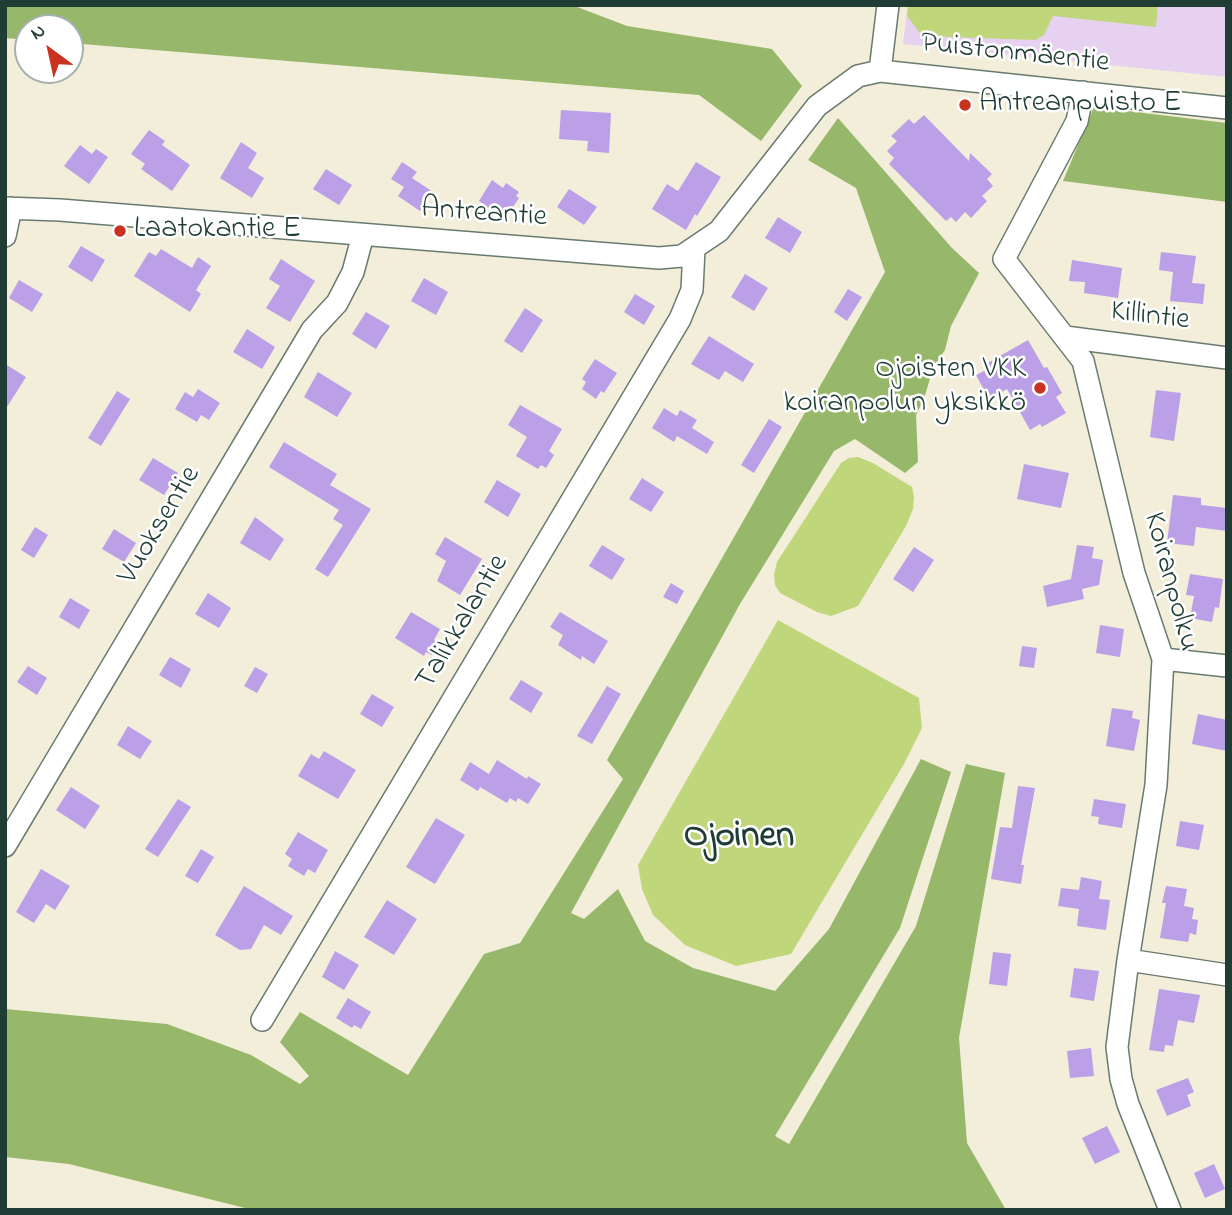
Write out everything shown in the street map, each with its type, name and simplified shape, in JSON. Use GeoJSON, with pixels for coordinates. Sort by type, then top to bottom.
{"type":"FeatureCollection","features":[{"type":"Feature","properties":{"kind":"street"},"geometry":{"type":"LineString","coordinates":[[880,71],[888,5]]}},
{"type":"Feature","properties":{"kind":"street","name":"Puistonmäentie"},"geometry":{"type":"LineString","coordinates":[[880,71],[1227,108]]}},
{"type":"Feature","properties":{"kind":"street","name":"Antreantie"},"geometry":{"type":"LineString","coordinates":[[8,208],[659,258],[682,256],[719,231],[817,106],[858,76],[880,71]]}},
{"type":"Feature","properties":{"kind":"street","name":"Koiranpolku"},"geometry":{"type":"LineString","coordinates":[[1083,92],[1077,121],[1004,260],[1083,361],[1134,573],[1163,659],[1156,785],[1117,1047],[1121,1079],[1137,1131],[1170,1210]]}},
{"type":"Feature","properties":{"kind":"street"},"geometry":{"type":"LineString","coordinates":[[5,236],[8,208]]}},
{"type":"Feature","properties":{"kind":"street","name":"Vuoksentie"},"geometry":{"type":"LineString","coordinates":[[5,846],[312,330],[337,303],[353,272],[363,235]]}},
{"type":"Feature","properties":{"kind":"street","name":"Talikkalantie"},"geometry":{"type":"LineString","coordinates":[[262,1020],[680,319],[692,290],[694,249]]}},
{"type":"Feature","properties":{"kind":"street","name":"Killintie"},"geometry":{"type":"LineString","coordinates":[[1065,337],[1227,358]]}},
{"type":"Feature","properties":{"kind":"street"},"geometry":{"type":"LineString","coordinates":[[1163,659],[1227,666]]}},
{"type":"Feature","properties":{"kind":"street"},"geometry":{"type":"LineString","coordinates":[[1128,960],[1227,975]]}},
{"type":"Feature","properties":{"kind":"shaded area"},"geometry":{"type":"Polygon","coordinates":[[[908,5],[1227,5],[1227,77],[903,44],[908,5]]]}},
{"type":"Feature","properties":{"kind":"green space"},"geometry":{"type":"Polygon","coordinates":[[[5,5],[572,5],[627,26],[772,49],[802,86],[761,141],[699,95],[84,44],[84,14],[14,14],[14,39],[5,38],[5,5]]]}},
{"type":"Feature","properties":{"kind":"green space"},"geometry":{"type":"Polygon","coordinates":[[[908,5],[1158,5],[1156,27],[1053,16],[1044,35],[1035,40],[922,36],[907,16],[908,5]]]}},
{"type":"Feature","properties":{"kind":"green space"},"geometry":{"type":"Polygon","coordinates":[[[1094,107],[1227,123],[1227,202],[1063,181],[1094,107]]]}},
{"type":"Feature","properties":{"kind":"green space"},"geometry":{"type":"Polygon","coordinates":[[[838,118],[952,248],[979,273],[951,326],[945,350],[933,368],[916,415],[918,462],[905,473],[855,439],[834,451],[740,604],[571,913],[584,919],[618,889],[645,941],[693,968],[775,991],[829,929],[921,759],[951,772],[900,928],[775,1136],[789,1144],[916,926],[966,764],[1005,773],[959,1038],[967,1143],[1006,1210],[253,1210],[69,1164],[5,1157],[5,1009],[167,1024],[251,1055],[300,1084],[309,1076],[280,1042],[300,1012],[408,1075],[484,954],[520,943],[623,779],[607,760],[885,272],[856,188],[808,160],[838,118]]]}},
{"type":"Feature","properties":{"kind":"green space"},"geometry":{"type":"Polygon","coordinates":[[[858,457],[912,487],[913,509],[906,526],[858,606],[831,616],[817,612],[780,593],[775,585],[774,574],[777,562],[841,463],[858,457]]]}},
{"type":"Feature","properties":{"kind":"green space"},"geometry":{"type":"Polygon","coordinates":[[[778,620],[919,698],[922,728],[904,764],[791,954],[736,966],[685,945],[653,915],[642,889],[638,865],[778,620]]]}},
{"type":"Feature","properties":{"kind":"building"},"geometry":{"type":"Polygon","coordinates":[[[561,110],[611,113],[609,153],[587,151],[588,141],[559,139],[561,110]]]}},
{"type":"Feature","properties":{"kind":"building"},"geometry":{"type":"Polygon","coordinates":[[[924,115],[969,161],[970,153],[992,174],[987,179],[993,186],[982,196],[987,201],[971,218],[965,212],[956,222],[951,217],[946,221],[889,164],[894,158],[887,151],[897,141],[891,136],[909,119],[914,124],[924,115]]]}},
{"type":"Feature","properties":{"kind":"building"},"geometry":{"type":"Polygon","coordinates":[[[149,130],[165,141],[162,145],[190,165],[172,191],[141,169],[145,164],[131,154],[149,130]]]}},
{"type":"Feature","properties":{"kind":"building"},"geometry":{"type":"Polygon","coordinates":[[[241,142],[257,153],[248,168],[264,178],[252,198],[220,178],[241,142]]]}},
{"type":"Feature","properties":{"kind":"building"},"geometry":{"type":"Polygon","coordinates":[[[80,145],[92,154],[96,149],[108,157],[89,184],[64,166],[80,145]]]}},
{"type":"Feature","properties":{"kind":"building"},"geometry":{"type":"Polygon","coordinates":[[[402,162],[417,172],[412,178],[433,192],[420,211],[398,196],[404,187],[391,179],[402,162]]]}},
{"type":"Feature","properties":{"kind":"building"},"geometry":{"type":"Polygon","coordinates":[[[696,162],[721,177],[686,230],[652,209],[667,184],[678,191],[696,162]]]}},
{"type":"Feature","properties":{"kind":"building"},"geometry":{"type":"Polygon","coordinates":[[[326,169],[352,185],[339,205],[313,189],[326,169]]]}},
{"type":"Feature","properties":{"kind":"building"},"geometry":{"type":"Polygon","coordinates":[[[492,180],[503,188],[506,183],[519,192],[516,196],[519,198],[505,219],[479,201],[492,180]]]}},
{"type":"Feature","properties":{"kind":"building"},"geometry":{"type":"Polygon","coordinates":[[[569,189],[597,207],[584,225],[557,207],[569,189]]]}},
{"type":"Feature","properties":{"kind":"building"},"geometry":{"type":"Polygon","coordinates":[[[778,217],[802,232],[790,253],[765,238],[778,217]]]}},
{"type":"Feature","properties":{"kind":"building"},"geometry":{"type":"Polygon","coordinates":[[[81,246],[105,260],[92,282],[68,267],[81,246]]]}},
{"type":"Feature","properties":{"kind":"building"},"geometry":{"type":"Polygon","coordinates":[[[161,249],[192,268],[198,257],[211,266],[196,290],[201,294],[190,312],[134,276],[149,252],[156,256],[161,249]]]}},
{"type":"Feature","properties":{"kind":"building"},"geometry":{"type":"Polygon","coordinates":[[[1161,252],[1196,256],[1192,283],[1205,284],[1203,304],[1170,301],[1173,272],[1159,270],[1161,252]]]}},
{"type":"Feature","properties":{"kind":"building"},"geometry":{"type":"Polygon","coordinates":[[[281,259],[315,281],[290,322],[266,308],[280,286],[269,279],[281,259]]]}},
{"type":"Feature","properties":{"kind":"building"},"geometry":{"type":"Polygon","coordinates":[[[1072,260],[1122,268],[1118,298],[1084,293],[1085,282],[1069,281],[1072,260]]]}},
{"type":"Feature","properties":{"kind":"building"},"geometry":{"type":"Polygon","coordinates":[[[745,274],[768,288],[754,311],[731,297],[745,274]]]}},
{"type":"Feature","properties":{"kind":"building"},"geometry":{"type":"Polygon","coordinates":[[[424,278],[448,292],[436,315],[411,301],[424,278]]]}},
{"type":"Feature","properties":{"kind":"building"},"geometry":{"type":"Polygon","coordinates":[[[19,280],[43,294],[32,312],[9,298],[19,280]]]}},
{"type":"Feature","properties":{"kind":"building"},"geometry":{"type":"Polygon","coordinates":[[[848,289],[862,297],[847,321],[834,312],[848,289]]]}},
{"type":"Feature","properties":{"kind":"building"},"geometry":{"type":"Polygon","coordinates":[[[635,294],[655,306],[644,325],[624,312],[635,294]]]}},
{"type":"Feature","properties":{"kind":"building"},"geometry":{"type":"Polygon","coordinates":[[[525,308],[543,320],[522,353],[504,341],[525,308]]]}},
{"type":"Feature","properties":{"kind":"building"},"geometry":{"type":"Polygon","coordinates":[[[366,312],[390,326],[376,349],[352,334],[366,312]]]}},
{"type":"Feature","properties":{"kind":"building"},"geometry":{"type":"Polygon","coordinates":[[[247,329],[275,347],[262,369],[233,352],[247,329]]]}},
{"type":"Feature","properties":{"kind":"building"},"geometry":{"type":"Polygon","coordinates":[[[709,336],[754,364],[743,382],[725,371],[719,380],[691,364],[709,336]]]}},
{"type":"Feature","properties":{"kind":"building","name":"Ojoisten VKK koiranpolun yksikkö"},"geometry":{"type":"Polygon","coordinates":[[[1028,340],[1062,393],[1056,397],[1066,413],[1042,427],[1040,424],[1030,430],[1007,389],[989,399],[976,375],[986,370],[984,365],[1028,340]]]}},
{"type":"Feature","properties":{"kind":"building"},"geometry":{"type":"Polygon","coordinates":[[[595,359],[617,373],[604,393],[601,391],[596,399],[582,389],[586,382],[582,379],[595,359]]]}},
{"type":"Feature","properties":{"kind":"building"},"geometry":{"type":"Polygon","coordinates":[[[5,364],[26,377],[5,410],[5,364]]]}},
{"type":"Feature","properties":{"kind":"building"},"geometry":{"type":"Polygon","coordinates":[[[318,372],[352,393],[337,417],[304,397],[318,372]]]}},
{"type":"Feature","properties":{"kind":"building"},"geometry":{"type":"Polygon","coordinates":[[[198,389],[220,403],[209,420],[201,415],[197,422],[175,409],[185,392],[193,397],[198,389]]]}},
{"type":"Feature","properties":{"kind":"building"},"geometry":{"type":"Polygon","coordinates":[[[1156,390],[1181,393],[1174,441],[1150,437],[1156,390]]]}},
{"type":"Feature","properties":{"kind":"building"},"geometry":{"type":"Polygon","coordinates":[[[117,391],[130,399],[101,446],[88,438],[117,391]]]}},
{"type":"Feature","properties":{"kind":"building"},"geometry":{"type":"Polygon","coordinates":[[[520,405],[562,429],[549,451],[554,455],[546,468],[541,465],[538,469],[516,456],[527,437],[508,425],[520,405]]]}},
{"type":"Feature","properties":{"kind":"building"},"geometry":{"type":"Polygon","coordinates":[[[664,408],[677,416],[680,410],[697,420],[692,428],[714,442],[707,454],[677,436],[674,442],[652,428],[664,408]]]}},
{"type":"Feature","properties":{"kind":"building"},"geometry":{"type":"Polygon","coordinates":[[[769,419],[782,427],[754,473],[741,465],[769,419]]]}},
{"type":"Feature","properties":{"kind":"building"},"geometry":{"type":"Polygon","coordinates":[[[284,442],[337,474],[330,485],[371,509],[328,577],[315,569],[343,525],[333,519],[339,510],[269,467],[284,442]]]}},
{"type":"Feature","properties":{"kind":"building"},"geometry":{"type":"Polygon","coordinates":[[[153,458],[178,473],[164,495],[139,480],[153,458]]]}},
{"type":"Feature","properties":{"kind":"building"},"geometry":{"type":"Polygon","coordinates":[[[1024,464],[1069,473],[1061,508],[1017,499],[1024,464]]]}},
{"type":"Feature","properties":{"kind":"building"},"geometry":{"type":"Polygon","coordinates":[[[642,478],[664,492],[651,512],[629,499],[642,478]]]}},
{"type":"Feature","properties":{"kind":"building"},"geometry":{"type":"Polygon","coordinates":[[[497,480],[521,494],[508,517],[484,502],[497,480]]]}},
{"type":"Feature","properties":{"kind":"building"},"geometry":{"type":"Polygon","coordinates":[[[1173,495],[1201,498],[1201,505],[1227,508],[1227,531],[1196,527],[1194,546],[1167,543],[1173,495]]]}},
{"type":"Feature","properties":{"kind":"building"},"geometry":{"type":"Polygon","coordinates":[[[255,517],[284,539],[270,561],[240,543],[255,517]]]}},
{"type":"Feature","properties":{"kind":"building"},"geometry":{"type":"Polygon","coordinates":[[[35,527],[48,535],[34,558],[21,550],[35,527]]]}},
{"type":"Feature","properties":{"kind":"building"},"geometry":{"type":"Polygon","coordinates":[[[114,529],[136,543],[124,562],[102,549],[114,529]]]}},
{"type":"Feature","properties":{"kind":"building"},"geometry":{"type":"Polygon","coordinates":[[[445,537],[482,559],[460,595],[437,581],[446,561],[435,554],[445,537]]]}},
{"type":"Feature","properties":{"kind":"building"},"geometry":{"type":"Polygon","coordinates":[[[602,545],[625,559],[612,580],[589,566],[602,545]]]}},
{"type":"Feature","properties":{"kind":"building"},"geometry":{"type":"Polygon","coordinates":[[[1077,545],[1094,547],[1092,558],[1103,560],[1099,585],[1082,589],[1084,599],[1047,607],[1043,586],[1071,579],[1077,545]]]}},
{"type":"Feature","properties":{"kind":"building"},"geometry":{"type":"Polygon","coordinates":[[[914,547],[934,560],[913,592],[893,579],[914,547]]]}},
{"type":"Feature","properties":{"kind":"building"},"geometry":{"type":"Polygon","coordinates":[[[1190,574],[1223,579],[1219,608],[1215,607],[1212,622],[1190,618],[1194,596],[1186,595],[1190,574]]]}},
{"type":"Feature","properties":{"kind":"building"},"geometry":{"type":"Polygon","coordinates":[[[671,583],[684,591],[677,604],[663,597],[671,583]]]}},
{"type":"Feature","properties":{"kind":"building"},"geometry":{"type":"Polygon","coordinates":[[[208,593],[231,608],[219,628],[195,614],[208,593]]]}},
{"type":"Feature","properties":{"kind":"building"},"geometry":{"type":"Polygon","coordinates":[[[70,598],[90,610],[79,629],[59,617],[70,598]]]}},
{"type":"Feature","properties":{"kind":"building"},"geometry":{"type":"Polygon","coordinates":[[[411,612],[440,629],[434,640],[439,643],[432,655],[426,652],[424,656],[395,638],[411,612]]]}},
{"type":"Feature","properties":{"kind":"building"},"geometry":{"type":"Polygon","coordinates":[[[560,612],[608,641],[594,664],[582,656],[581,660],[558,645],[563,635],[550,627],[560,612]]]}},
{"type":"Feature","properties":{"kind":"building"},"geometry":{"type":"Polygon","coordinates":[[[1100,625],[1124,629],[1120,657],[1096,653],[1100,625]]]}},
{"type":"Feature","properties":{"kind":"building"},"geometry":{"type":"Polygon","coordinates":[[[1022,646],[1037,648],[1034,668],[1019,666],[1022,646]]]}},
{"type":"Feature","properties":{"kind":"building"},"geometry":{"type":"Polygon","coordinates":[[[170,657],[191,669],[181,688],[159,675],[170,657]]]}},
{"type":"Feature","properties":{"kind":"building"},"geometry":{"type":"Polygon","coordinates":[[[28,666],[47,678],[37,695],[17,682],[28,666]]]}},
{"type":"Feature","properties":{"kind":"building"},"geometry":{"type":"Polygon","coordinates":[[[255,667],[268,674],[257,693],[244,686],[255,667]]]}},
{"type":"Feature","properties":{"kind":"building"},"geometry":{"type":"Polygon","coordinates":[[[521,680],[543,693],[531,713],[509,699],[521,680]]]}},
{"type":"Feature","properties":{"kind":"building"},"geometry":{"type":"Polygon","coordinates":[[[607,686],[621,694],[592,744],[577,736],[607,686]]]}},
{"type":"Feature","properties":{"kind":"building"},"geometry":{"type":"Polygon","coordinates":[[[372,694],[394,707],[382,727],[360,714],[372,694]]]}},
{"type":"Feature","properties":{"kind":"building"},"geometry":{"type":"Polygon","coordinates":[[[1112,708],[1133,711],[1132,718],[1140,720],[1134,751],[1106,746],[1112,708]]]}},
{"type":"Feature","properties":{"kind":"building"},"geometry":{"type":"Polygon","coordinates":[[[1198,714],[1227,720],[1227,751],[1192,744],[1198,714]]]}},
{"type":"Feature","properties":{"kind":"building"},"geometry":{"type":"Polygon","coordinates":[[[128,726],[152,741],[140,759],[117,745],[128,726]]]}},
{"type":"Feature","properties":{"kind":"building"},"geometry":{"type":"Polygon","coordinates":[[[324,751],[356,770],[338,799],[298,776],[311,754],[319,759],[324,751]]]}},
{"type":"Feature","properties":{"kind":"building"},"geometry":{"type":"Polygon","coordinates":[[[497,760],[527,779],[528,776],[541,784],[528,804],[518,798],[516,802],[510,798],[507,803],[480,787],[478,791],[460,780],[470,762],[489,774],[497,760]]]}},
{"type":"Feature","properties":{"kind":"building"},"geometry":{"type":"Polygon","coordinates":[[[1018,786],[1035,788],[1021,865],[1024,865],[1021,884],[991,879],[1000,827],[1012,828],[1018,786]]]}},
{"type":"Feature","properties":{"kind":"building"},"geometry":{"type":"Polygon","coordinates":[[[71,787],[100,806],[85,829],[56,810],[71,787]]]}},
{"type":"Feature","properties":{"kind":"building"},"geometry":{"type":"Polygon","coordinates":[[[178,799],[191,807],[158,857],[145,849],[178,799]]]}},
{"type":"Feature","properties":{"kind":"building"},"geometry":{"type":"Polygon","coordinates":[[[1094,799],[1126,804],[1122,828],[1098,824],[1099,817],[1091,816],[1094,799]]]}},
{"type":"Feature","properties":{"kind":"building"},"geometry":{"type":"Polygon","coordinates":[[[436,818],[465,835],[435,884],[406,867],[436,818]]]}},
{"type":"Feature","properties":{"kind":"building"},"geometry":{"type":"Polygon","coordinates":[[[1180,821],[1204,825],[1199,850],[1176,846],[1180,821]]]}},
{"type":"Feature","properties":{"kind":"building"},"geometry":{"type":"Polygon","coordinates":[[[298,832],[328,850],[315,873],[308,869],[304,876],[288,866],[292,859],[285,854],[298,832]]]}},
{"type":"Feature","properties":{"kind":"building"},"geometry":{"type":"Polygon","coordinates":[[[201,849],[214,857],[198,883],[185,876],[201,849]]]}},
{"type":"Feature","properties":{"kind":"building"},"geometry":{"type":"Polygon","coordinates":[[[41,869],[70,886],[55,910],[46,904],[34,923],[16,912],[41,869]]]}},
{"type":"Feature","properties":{"kind":"building"},"geometry":{"type":"Polygon","coordinates":[[[1081,877],[1102,881],[1099,899],[1110,900],[1106,930],[1077,926],[1079,909],[1058,906],[1061,888],[1079,890],[1081,877]]]}},
{"type":"Feature","properties":{"kind":"building"},"geometry":{"type":"Polygon","coordinates":[[[244,886],[293,916],[281,935],[264,925],[251,949],[240,950],[215,935],[244,886]]]}},
{"type":"Feature","properties":{"kind":"building"},"geometry":{"type":"Polygon","coordinates":[[[1166,886],[1187,889],[1184,906],[1194,908],[1192,919],[1198,920],[1196,935],[1190,933],[1188,942],[1160,938],[1166,886]]]}},
{"type":"Feature","properties":{"kind":"building"},"geometry":{"type":"Polygon","coordinates":[[[387,900],[417,919],[394,955],[364,937],[387,900]]]}},
{"type":"Feature","properties":{"kind":"building"},"geometry":{"type":"Polygon","coordinates":[[[335,951],[359,965],[344,990],[322,977],[335,951]]]}},
{"type":"Feature","properties":{"kind":"building"},"geometry":{"type":"Polygon","coordinates":[[[993,952],[1011,954],[1007,986],[989,984],[993,952]]]}},
{"type":"Feature","properties":{"kind":"building"},"geometry":{"type":"Polygon","coordinates":[[[1074,968],[1099,971],[1094,1001],[1070,997],[1074,968]]]}},
{"type":"Feature","properties":{"kind":"building"},"geometry":{"type":"Polygon","coordinates":[[[1159,989],[1200,995],[1194,1023],[1178,1020],[1173,1046],[1165,1045],[1164,1052],[1149,1050],[1159,989]]]}},
{"type":"Feature","properties":{"kind":"building"},"geometry":{"type":"Polygon","coordinates":[[[348,998],[371,1012],[361,1029],[354,1025],[352,1028],[336,1018],[348,998]]]}},
{"type":"Feature","properties":{"kind":"building"},"geometry":{"type":"Polygon","coordinates":[[[1091,1048],[1094,1076],[1070,1078],[1067,1051],[1091,1048]]]}},
{"type":"Feature","properties":{"kind":"building"},"geometry":{"type":"Polygon","coordinates":[[[1188,1078],[1194,1092],[1187,1095],[1191,1106],[1167,1116],[1156,1090],[1188,1078]]]}},
{"type":"Feature","properties":{"kind":"building"},"geometry":{"type":"Polygon","coordinates":[[[1107,1126],[1120,1152],[1095,1164],[1082,1138],[1107,1126]]]}},
{"type":"Feature","properties":{"kind":"building"},"geometry":{"type":"Polygon","coordinates":[[[1214,1164],[1225,1189],[1205,1198],[1194,1173],[1214,1164]]]}},
{"type":"Feature","properties":{"kind":"place","name":"Antreanpuisto E"},"geometry":{"type":"Point","coordinates":[965,105]}},
{"type":"Feature","properties":{"kind":"place","name":"Laatokantie E"},"geometry":{"type":"Point","coordinates":[120,231]}},
{"type":"Feature","properties":{"kind":"place","name":"Ojoisten VKK koiranpolun yksikkö"},"geometry":{"type":"Point","coordinates":[1040,388]}},
{"type":"Feature","properties":{"kind":"district","name":"Ojoinen"},"geometry":{"type":"Point","coordinates":[739,839]}}]}
